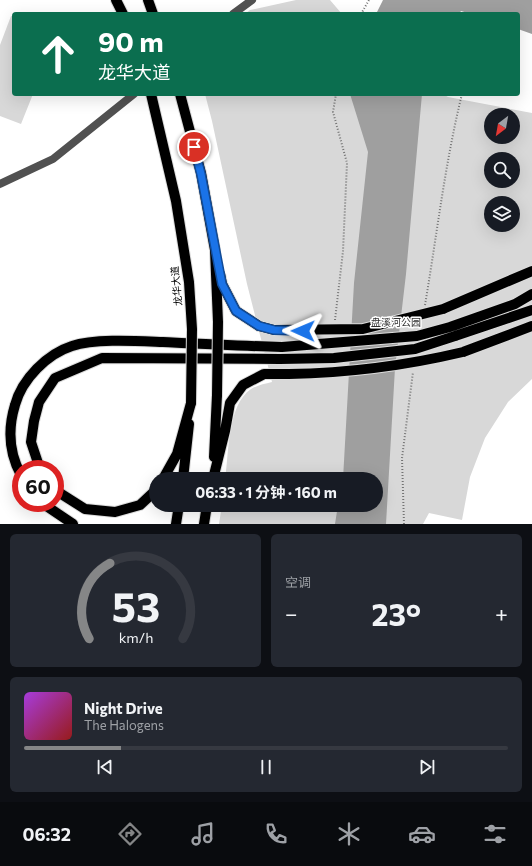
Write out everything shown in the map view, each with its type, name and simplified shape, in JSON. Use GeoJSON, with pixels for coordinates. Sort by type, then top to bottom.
{"type":"FeatureCollection","features":[{"type":"Feature","properties":{"kind":"main road"},"geometry":{"type":"LineString","coordinates":[[116,0],[122,12]]}},
{"type":"Feature","properties":{"kind":"main road"},"geometry":{"type":"LineString","coordinates":[[148,2],[152,12]]}},
{"type":"Feature","properties":{"kind":"main road","name":"龙华大道"},"geometry":{"type":"LineString","coordinates":[[151,96],[176,201],[189,282],[192,329],[191,402],[188,448],[184,472]]}},
{"type":"Feature","properties":{"kind":"main road"},"geometry":{"type":"LineString","coordinates":[[181,96],[201,174],[222,284],[236,311],[259,326],[274,330],[363,329],[443,309],[532,272]]}},
{"type":"Feature","properties":{"kind":"main road"},"geometry":{"type":"LineString","coordinates":[[212,472],[217,395],[218,322],[215,250]]}},
{"type":"Feature","properties":{"kind":"main road"},"geometry":{"type":"LineString","coordinates":[[37,460],[31,442],[39,402],[55,378],[102,358],[334,358],[415,349],[515,304],[532,294]]}},
{"type":"Feature","properties":{"kind":"main road"},"geometry":{"type":"LineString","coordinates":[[15,460],[11,444],[11,420],[17,397],[29,378],[48,359],[73,346],[107,342],[141,341],[282,347],[453,332],[532,310]]}},
{"type":"Feature","properties":{"kind":"main road"},"geometry":{"type":"LineString","coordinates":[[214,472],[225,431],[230,403],[243,385],[264,374],[339,373],[420,362],[463,352],[532,326]]}},
{"type":"Feature","properties":{"kind":"main road"},"geometry":{"type":"LineString","coordinates":[[167,472],[177,454],[191,402]]}},
{"type":"Feature","properties":{"kind":"main road"},"geometry":{"type":"LineString","coordinates":[[64,495],[85,508],[115,512],[140,505],[149,497]]}},
{"type":"Feature","properties":{"kind":"main road"},"geometry":{"type":"LineString","coordinates":[[55,512],[73,524]]}},
{"type":"Feature","properties":{"kind":"main road"},"geometry":{"type":"LineString","coordinates":[[176,524],[178,512]]}},
{"type":"Feature","properties":{"kind":"main road"},"geometry":{"type":"LineString","coordinates":[[204,524],[206,512]]}},
{"type":"Feature","properties":{"kind":"street"},"geometry":{"type":"LineString","coordinates":[[236,12],[252,0]]}},
{"type":"Feature","properties":{"kind":"street"},"geometry":{"type":"LineString","coordinates":[[0,184],[53,159],[132,96]]}},
{"type":"Feature","properties":{"kind":"path"},"geometry":{"type":"LineString","coordinates":[[362,12],[369,0]]}},
{"type":"Feature","properties":{"kind":"path"},"geometry":{"type":"LineString","coordinates":[[335,326],[343,251],[347,163],[334,112],[336,96]]}},
{"type":"Feature","properties":{"kind":"green space"},"geometry":{"type":"Polygon","coordinates":[[[296,0],[330,0],[340,12],[248,12],[250,10],[296,0]]]}},
{"type":"Feature","properties":{"kind":"green space"},"geometry":{"type":"Polygon","coordinates":[[[12,16],[12,96],[32,96],[21,124],[0,116],[0,45],[12,16]]]}},
{"type":"Feature","properties":{"kind":"green space","name":"盘溪河公园"},"geometry":{"type":"Polygon","coordinates":[[[206,96],[446,96],[506,108],[484,108],[484,144],[520,144],[520,111],[532,113],[532,379],[508,402],[485,438],[470,477],[462,520],[429,513],[423,524],[219,524],[221,512],[383,512],[383,472],[226,472],[230,430],[237,406],[243,396],[251,389],[272,382],[247,284],[206,96]]]}},
{"type":"Feature","properties":{"kind":"shaded area"},"geometry":{"type":"Polygon","coordinates":[[[383,0],[532,0],[532,34],[520,30],[520,12],[377,12],[383,0]]]}},
{"type":"Feature","properties":{"kind":"shaded area"},"geometry":{"type":"Polygon","coordinates":[[[351,96],[422,96],[406,274],[395,368],[386,524],[335,524],[337,512],[383,512],[383,472],[343,472],[354,283],[368,152],[351,96]]]}},
{"type":"Feature","properties":{"kind":"route"},"geometry":{"type":"LineString","coordinates":[[194,147],[201,174],[222,284],[236,311],[259,326],[274,330],[303,331]]}}]}
